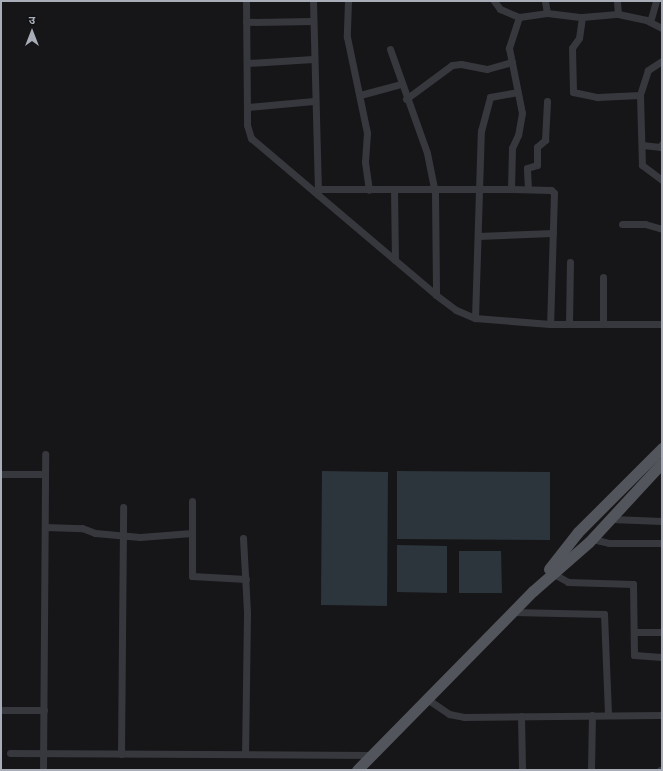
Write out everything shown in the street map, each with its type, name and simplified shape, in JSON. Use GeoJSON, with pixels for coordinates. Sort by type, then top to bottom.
{"type":"FeatureCollection","features":[{"type":"Feature","properties":{"kind":"main road"},"geometry":{"type":"LineString","coordinates":[[533,591],[578,532],[662,448]]}},
{"type":"Feature","properties":{"kind":"main road"},"geometry":{"type":"LineString","coordinates":[[357,770],[533,591],[592,539],[662,463]]}},
{"type":"Feature","properties":{"kind":"street"},"geometry":{"type":"LineString","coordinates":[[246,1],[248,132],[251,138],[318,192],[436,295],[456,310],[475,318],[550,324],[662,324]]}},
{"type":"Feature","properties":{"kind":"street"},"geometry":{"type":"LineString","coordinates":[[313,1],[314,101],[318,192]]}},
{"type":"Feature","properties":{"kind":"street"},"geometry":{"type":"LineString","coordinates":[[348,1],[347,36],[360,95],[366,133],[366,162],[369,190]]}},
{"type":"Feature","properties":{"kind":"street"},"geometry":{"type":"LineString","coordinates":[[494,1],[500,9],[519,17],[547,13],[582,17],[618,14],[650,22],[662,28]]}},
{"type":"Feature","properties":{"kind":"street"},"geometry":{"type":"LineString","coordinates":[[545,1],[547,13]]}},
{"type":"Feature","properties":{"kind":"street"},"geometry":{"type":"LineString","coordinates":[[616,1],[618,14]]}},
{"type":"Feature","properties":{"kind":"street"},"geometry":{"type":"LineString","coordinates":[[650,22],[656,1]]}},
{"type":"Feature","properties":{"kind":"street"},"geometry":{"type":"LineString","coordinates":[[511,189],[512,148],[518,135],[522,113],[512,62],[510,43],[519,17]]}},
{"type":"Feature","properties":{"kind":"street"},"geometry":{"type":"LineString","coordinates":[[582,17],[579,38],[572,48],[573,92],[597,98],[640,95]]}},
{"type":"Feature","properties":{"kind":"street"},"geometry":{"type":"LineString","coordinates":[[246,22],[313,21]]}},
{"type":"Feature","properties":{"kind":"street"},"geometry":{"type":"LineString","coordinates":[[390,49],[406,99],[427,153],[434,190],[436,295]]}},
{"type":"Feature","properties":{"kind":"street"},"geometry":{"type":"LineString","coordinates":[[248,63],[313,59]]}},
{"type":"Feature","properties":{"kind":"street"},"geometry":{"type":"LineString","coordinates":[[406,99],[452,65],[461,64],[487,69],[512,62]]}},
{"type":"Feature","properties":{"kind":"street"},"geometry":{"type":"LineString","coordinates":[[662,62],[648,70],[640,95],[643,166],[662,180]]}},
{"type":"Feature","properties":{"kind":"street"},"geometry":{"type":"LineString","coordinates":[[360,95],[401,84]]}},
{"type":"Feature","properties":{"kind":"street"},"geometry":{"type":"LineString","coordinates":[[475,318],[480,137],[490,97],[518,92]]}},
{"type":"Feature","properties":{"kind":"street"},"geometry":{"type":"LineString","coordinates":[[248,106],[314,101]]}},
{"type":"Feature","properties":{"kind":"street"},"geometry":{"type":"LineString","coordinates":[[528,189],[527,168],[537,165],[537,147],[545,140],[547,101]]}},
{"type":"Feature","properties":{"kind":"street"},"geometry":{"type":"LineString","coordinates":[[642,145],[660,147],[662,144]]}},
{"type":"Feature","properties":{"kind":"street"},"geometry":{"type":"LineString","coordinates":[[318,192],[369,190],[511,189],[554,192],[550,324]]}},
{"type":"Feature","properties":{"kind":"street"},"geometry":{"type":"LineString","coordinates":[[394,190],[395,260]]}},
{"type":"Feature","properties":{"kind":"street"},"geometry":{"type":"LineString","coordinates":[[622,224],[645,224],[662,229]]}},
{"type":"Feature","properties":{"kind":"street"},"geometry":{"type":"LineString","coordinates":[[478,236],[553,233]]}},
{"type":"Feature","properties":{"kind":"street"},"geometry":{"type":"LineString","coordinates":[[569,324],[570,262]]}},
{"type":"Feature","properties":{"kind":"street"},"geometry":{"type":"LineString","coordinates":[[603,277],[603,324]]}},
{"type":"Feature","properties":{"kind":"street"},"geometry":{"type":"LineString","coordinates":[[43,770],[46,454]]}},
{"type":"Feature","properties":{"kind":"street"},"geometry":{"type":"LineString","coordinates":[[1,474],[45,474]]}},
{"type":"Feature","properties":{"kind":"street"},"geometry":{"type":"LineString","coordinates":[[192,501],[191,573],[194,578],[246,579]]}},
{"type":"Feature","properties":{"kind":"street"},"geometry":{"type":"LineString","coordinates":[[121,754],[122,507]]}},
{"type":"Feature","properties":{"kind":"street"},"geometry":{"type":"LineString","coordinates":[[611,519],[662,521]]}},
{"type":"Feature","properties":{"kind":"street"},"geometry":{"type":"LineString","coordinates":[[45,527],[82,528],[95,533],[122,536],[156,537],[192,533]]}},
{"type":"Feature","properties":{"kind":"street"},"geometry":{"type":"LineString","coordinates":[[243,538],[246,579],[245,754]]}},
{"type":"Feature","properties":{"kind":"street"},"geometry":{"type":"LineString","coordinates":[[592,539],[609,543],[662,543]]}},
{"type":"Feature","properties":{"kind":"street"},"geometry":{"type":"LineString","coordinates":[[552,573],[571,582],[632,584],[635,656],[662,657]]}},
{"type":"Feature","properties":{"kind":"street"},"geometry":{"type":"LineString","coordinates":[[512,612],[604,614],[608,715]]}},
{"type":"Feature","properties":{"kind":"street"},"geometry":{"type":"LineString","coordinates":[[634,632],[662,632]]}},
{"type":"Feature","properties":{"kind":"street"},"geometry":{"type":"LineString","coordinates":[[427,699],[443,711],[456,716],[662,715]]}},
{"type":"Feature","properties":{"kind":"street"},"geometry":{"type":"LineString","coordinates":[[1,710],[44,710]]}},
{"type":"Feature","properties":{"kind":"street"},"geometry":{"type":"LineString","coordinates":[[591,770],[592,715]]}},
{"type":"Feature","properties":{"kind":"street"},"geometry":{"type":"LineString","coordinates":[[521,716],[522,770]]}},
{"type":"Feature","properties":{"kind":"street"},"geometry":{"type":"LineString","coordinates":[[10,753],[372,755]]}},
{"type":"Feature","properties":{"kind":"shaded area"},"geometry":{"type":"Polygon","coordinates":[[[322,471],[388,472],[387,606],[321,605],[322,471]]]}},
{"type":"Feature","properties":{"kind":"shaded area"},"geometry":{"type":"Polygon","coordinates":[[[397,471],[550,472],[550,540],[397,539],[397,471]]]}},
{"type":"Feature","properties":{"kind":"shaded area"},"geometry":{"type":"Polygon","coordinates":[[[397,545],[447,546],[447,593],[397,592],[397,545]]]}},
{"type":"Feature","properties":{"kind":"shaded area"},"geometry":{"type":"Polygon","coordinates":[[[459,551],[501,551],[502,593],[459,593],[459,551]]]}}]}
